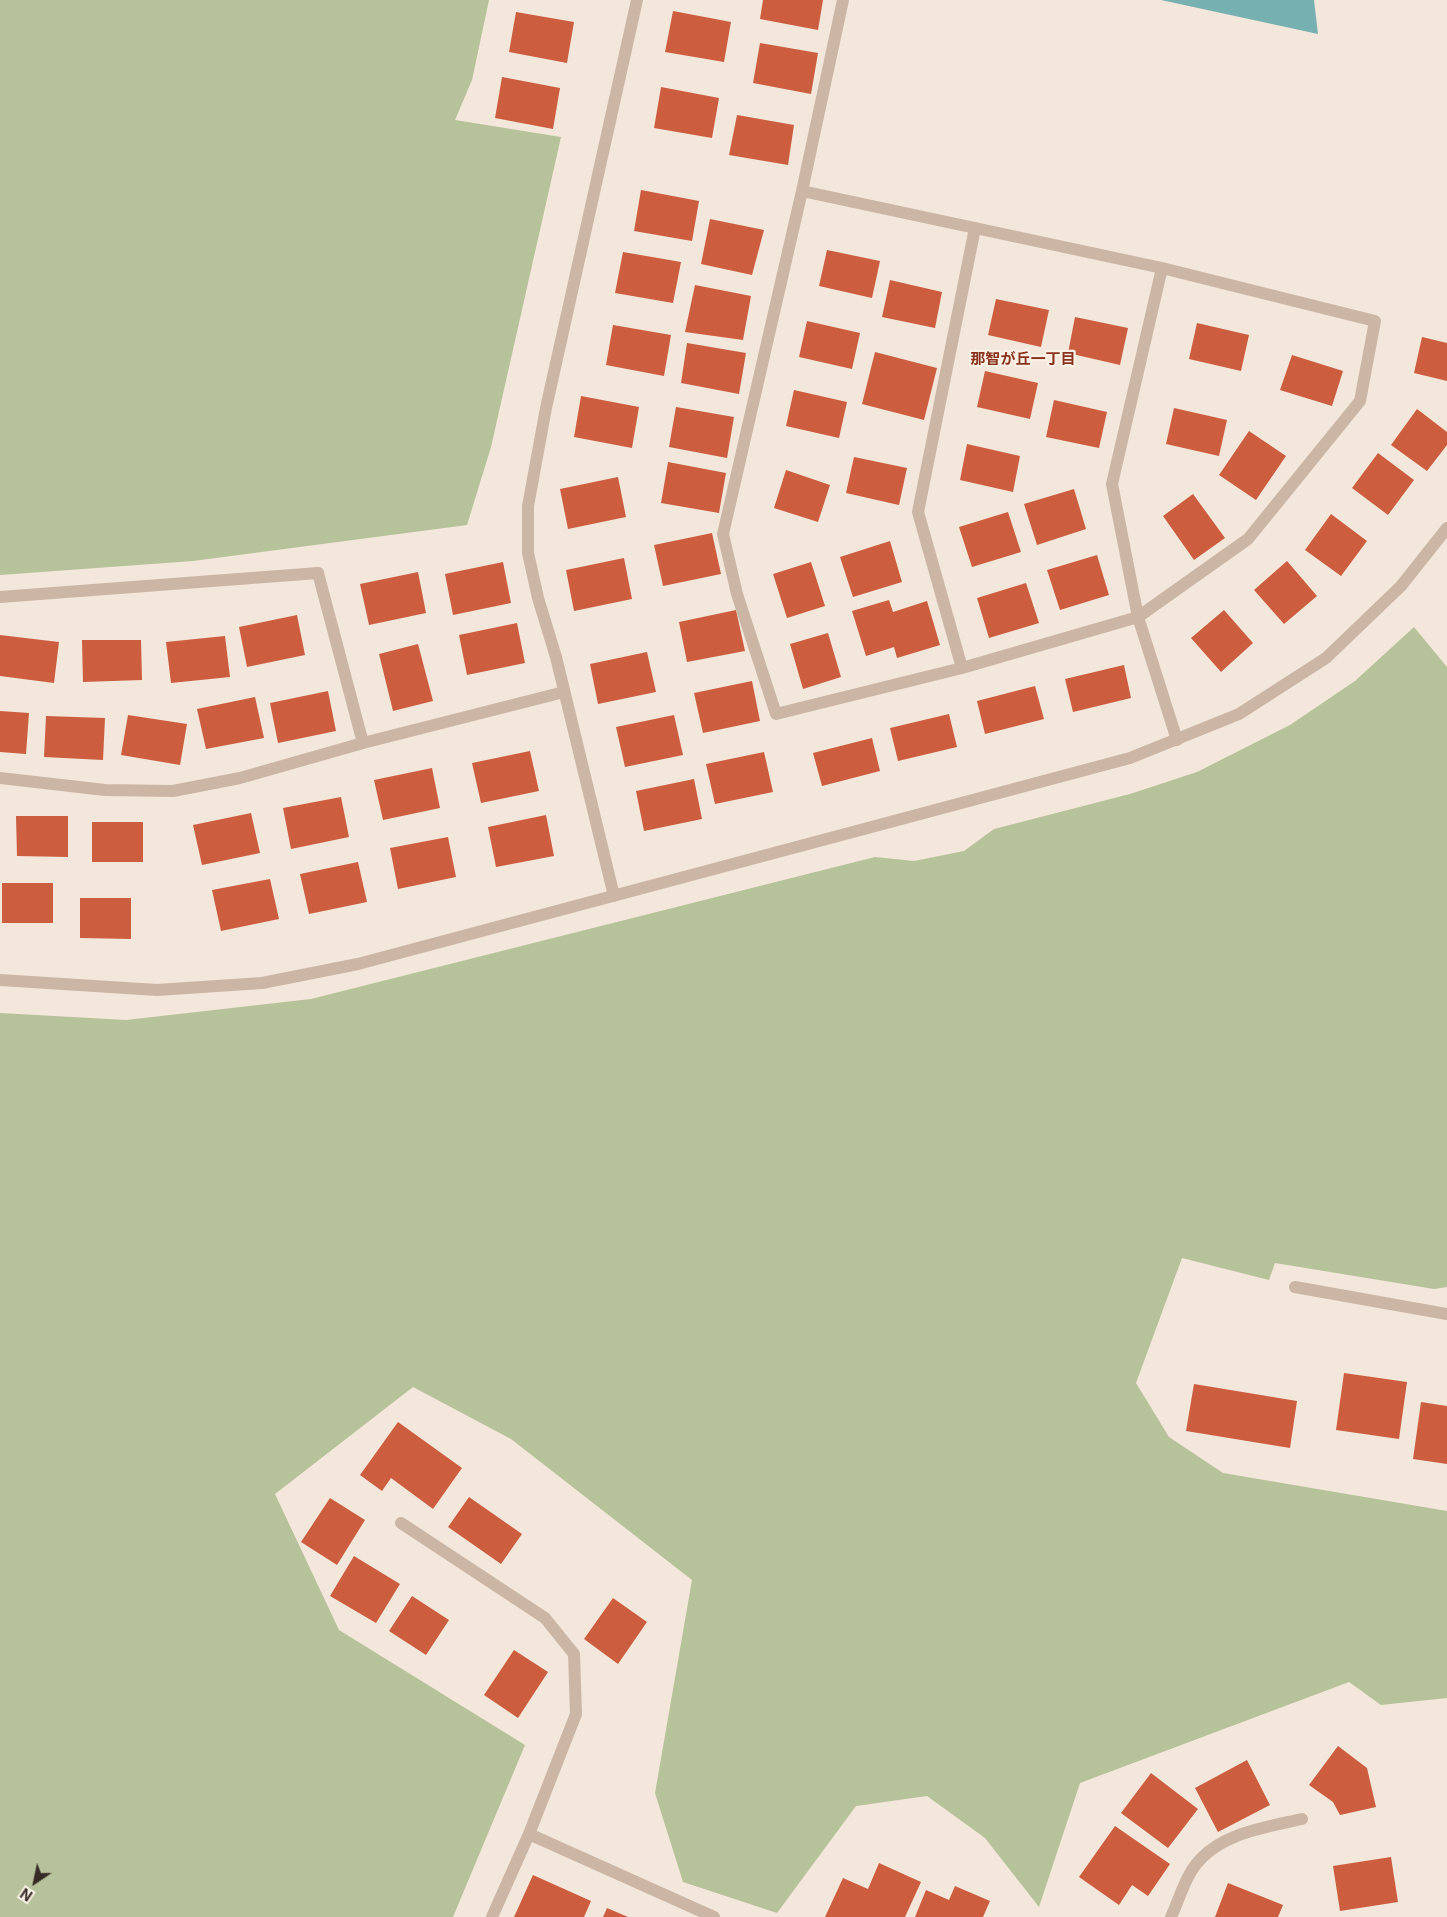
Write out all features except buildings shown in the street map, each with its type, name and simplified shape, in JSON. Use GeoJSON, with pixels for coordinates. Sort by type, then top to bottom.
{"type":"FeatureCollection","features":[{"type":"Feature","properties":{"kind":"street"},"geometry":{"type":"LineString","coordinates":[[614,896],[528,553],[528,506],[546,408],[637,0]]}},
{"type":"Feature","properties":{"kind":"street"},"geometry":{"type":"LineString","coordinates":[[802,192],[1162,268],[1375,321],[1360,401],[1248,539],[1138,617],[962,668],[776,714],[737,594],[723,534],[802,192],[843,0]]}},
{"type":"Feature","properties":{"kind":"street"},"geometry":{"type":"LineString","coordinates":[[962,668],[918,512],[975,228]]}},
{"type":"Feature","properties":{"kind":"street"},"geometry":{"type":"LineString","coordinates":[[1162,268],[1112,484],[1138,617],[1177,740]]}},
{"type":"Feature","properties":{"kind":"street"},"geometry":{"type":"LineString","coordinates":[[0,980],[157,990],[262,983],[358,964],[1130,758],[1239,714],[1326,658],[1401,586],[1447,528]]}},
{"type":"Feature","properties":{"kind":"street"},"geometry":{"type":"LineString","coordinates":[[0,596],[318,573],[363,743]]}},
{"type":"Feature","properties":{"kind":"street"},"geometry":{"type":"LineString","coordinates":[[0,778],[105,790],[173,791],[240,778],[363,743],[564,692]]}},
{"type":"Feature","properties":{"kind":"street"},"geometry":{"type":"LineString","coordinates":[[1295,1287],[1447,1314]]}},
{"type":"Feature","properties":{"kind":"street"},"geometry":{"type":"LineString","coordinates":[[401,1522],[545,1618],[574,1654],[576,1714],[529,1834],[492,1917]]}},
{"type":"Feature","properties":{"kind":"street"},"geometry":{"type":"LineString","coordinates":[[1171,1917],[1192,1870],[1219,1843],[1254,1830],[1302,1819]]}},
{"type":"Feature","properties":{"kind":"street"},"geometry":{"type":"LineString","coordinates":[[529,1834],[714,1917]]}},
{"type":"Feature","properties":{"kind":"green space"},"geometry":{"type":"Polygon","coordinates":[[[0,0],[489,0],[472,80],[455,120],[561,137],[491,447],[467,525],[193,561],[0,575],[0,0]]]}},
{"type":"Feature","properties":{"kind":"green space"},"geometry":{"type":"Polygon","coordinates":[[[1414,627],[1447,667],[1447,1287],[1434,1289],[1275,1263],[1269,1280],[1182,1258],[1136,1383],[1169,1437],[1223,1473],[1447,1511],[1447,1698],[1381,1705],[1349,1682],[1080,1783],[1039,1907],[985,1838],[927,1796],[856,1806],[777,1913],[683,1882],[655,1793],[692,1580],[511,1439],[413,1387],[275,1494],[339,1630],[525,1745],[453,1917],[0,1917],[0,1013],[126,1020],[311,999],[875,857],[914,861],[964,851],[994,829],[1130,794],[1197,772],[1290,725],[1355,681],[1414,627]]]}},
{"type":"Feature","properties":{"kind":"water"},"geometry":{"type":"Polygon","coordinates":[[[1161,0],[1314,0],[1318,34],[1161,0]]]}},
{"type":"Feature","properties":{"kind":"district","name":"那智が丘一丁目"},"geometry":{"type":"Point","coordinates":[1023,359]}}]}
